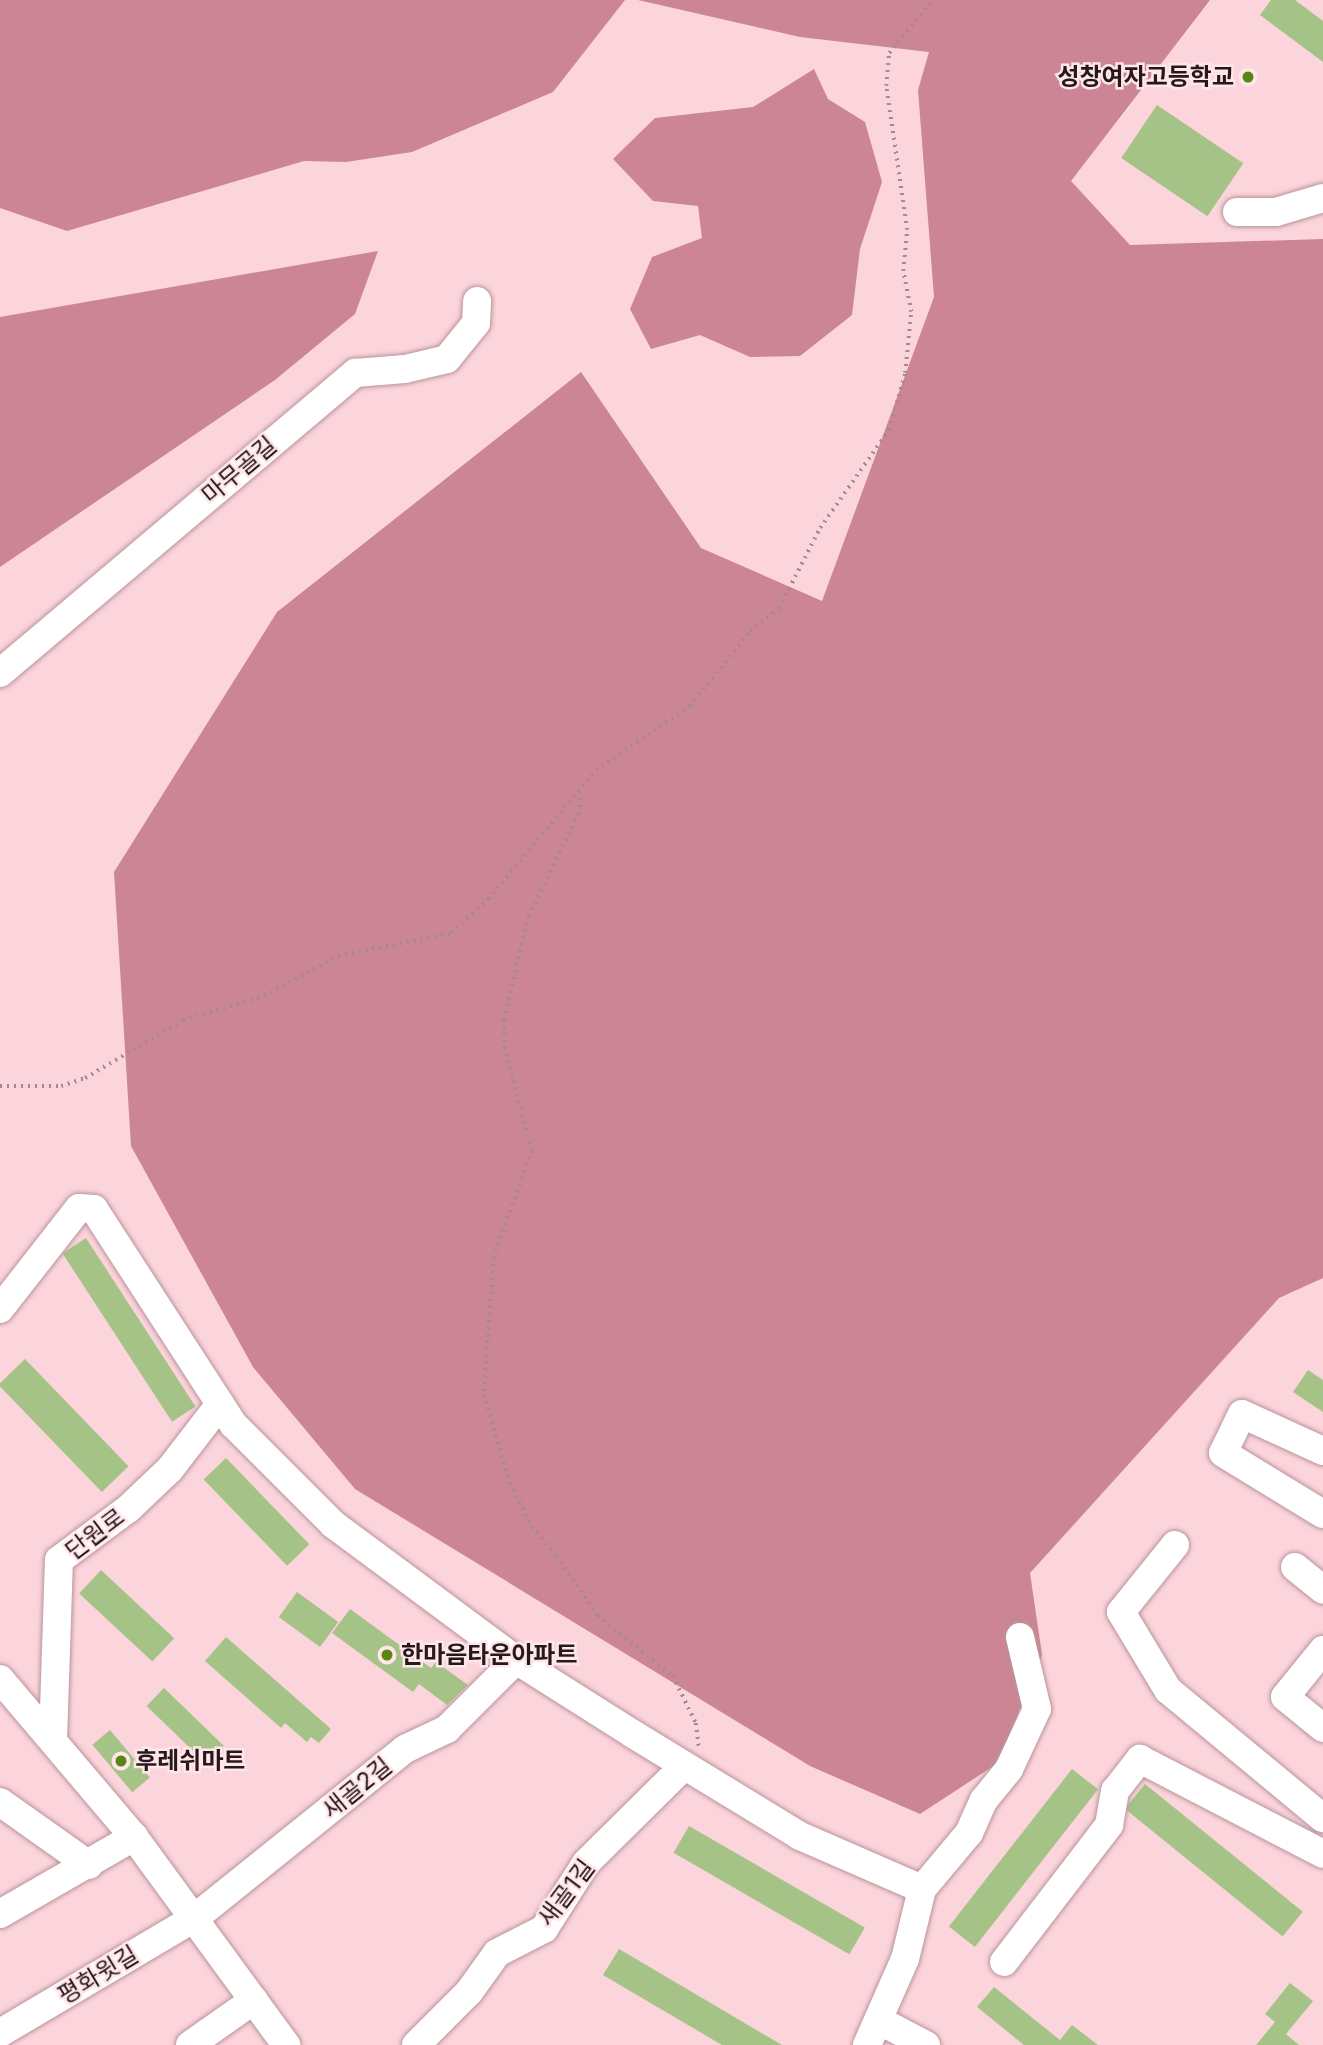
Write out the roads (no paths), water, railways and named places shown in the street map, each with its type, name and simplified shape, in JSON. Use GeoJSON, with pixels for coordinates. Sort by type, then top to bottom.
{"type":"FeatureCollection","features":[{"type":"Feature","properties":{"kind":"street"},"geometry":{"type":"LineString","coordinates":[[1237,212],[1276,212],[1323,198]]}},
{"type":"Feature","properties":{"kind":"street","name":"마무골길"},"geometry":{"type":"LineString","coordinates":[[0,673],[355,373],[405,369],[447,359],[475,323],[477,301]]}},
{"type":"Feature","properties":{"kind":"street"},"geometry":{"type":"LineString","coordinates":[[0,1309],[79,1208],[94,1209],[233,1425],[333,1524],[516,1660],[684,1766],[800,1836],[922,1889]]}},
{"type":"Feature","properties":{"kind":"street","name":"단원로"},"geometry":{"type":"LineString","coordinates":[[53,1740],[59,1560],[128,1509],[170,1469],[220,1404]]}},
{"type":"Feature","properties":{"kind":"street"},"geometry":{"type":"LineString","coordinates":[[1323,1451],[1242,1414],[1223,1453],[1323,1514]]}},
{"type":"Feature","properties":{"kind":"street"},"geometry":{"type":"LineString","coordinates":[[1175,1545],[1121,1612],[1168,1690],[1323,1818]]}},
{"type":"Feature","properties":{"kind":"street"},"geometry":{"type":"LineString","coordinates":[[1295,1567],[1323,1590]]}},
{"type":"Feature","properties":{"kind":"street"},"geometry":{"type":"LineString","coordinates":[[926,2045],[873,2033],[905,1959],[922,1889],[969,1833],[984,1800],[1009,1769],[1037,1709],[1020,1637]]}},
{"type":"Feature","properties":{"kind":"street"},"geometry":{"type":"LineString","coordinates":[[1323,1650],[1285,1697],[1323,1728]]}},
{"type":"Feature","properties":{"kind":"street","name":"새골2길"},"geometry":{"type":"LineString","coordinates":[[196,1917],[405,1749],[447,1729],[516,1660]]}},
{"type":"Feature","properties":{"kind":"street"},"geometry":{"type":"LineString","coordinates":[[0,1679],[134,1837],[196,1917],[286,2045]]}},
{"type":"Feature","properties":{"kind":"street"},"geometry":{"type":"LineString","coordinates":[[1004,1962],[1108,1825],[1115,1791],[1140,1759],[1323,1854]]}},
{"type":"Feature","properties":{"kind":"street","name":"새골1길"},"geometry":{"type":"LineString","coordinates":[[416,2045],[469,1992],[497,1953],[544,1929],[586,1863],[684,1766]]}},
{"type":"Feature","properties":{"kind":"street"},"geometry":{"type":"LineString","coordinates":[[0,1802],[89,1865]]}},
{"type":"Feature","properties":{"kind":"street"},"geometry":{"type":"LineString","coordinates":[[0,1914],[134,1837]]}},
{"type":"Feature","properties":{"kind":"street","name":"평화윗길"},"geometry":{"type":"LineString","coordinates":[[0,2033],[196,1917]]}},
{"type":"Feature","properties":{"kind":"street"},"geometry":{"type":"LineString","coordinates":[[190,2045],[254,2000]]}},
{"type":"Feature","properties":{"kind":"place","name":"성창여자고등학교"},"geometry":{"type":"Point","coordinates":[1248,77]}},
{"type":"Feature","properties":{"kind":"place","name":"한마음타운아파트"},"geometry":{"type":"Point","coordinates":[387,1655]}},
{"type":"Feature","properties":{"kind":"place","name":"후레쉬마트"},"geometry":{"type":"Point","coordinates":[121,1761]}}]}
